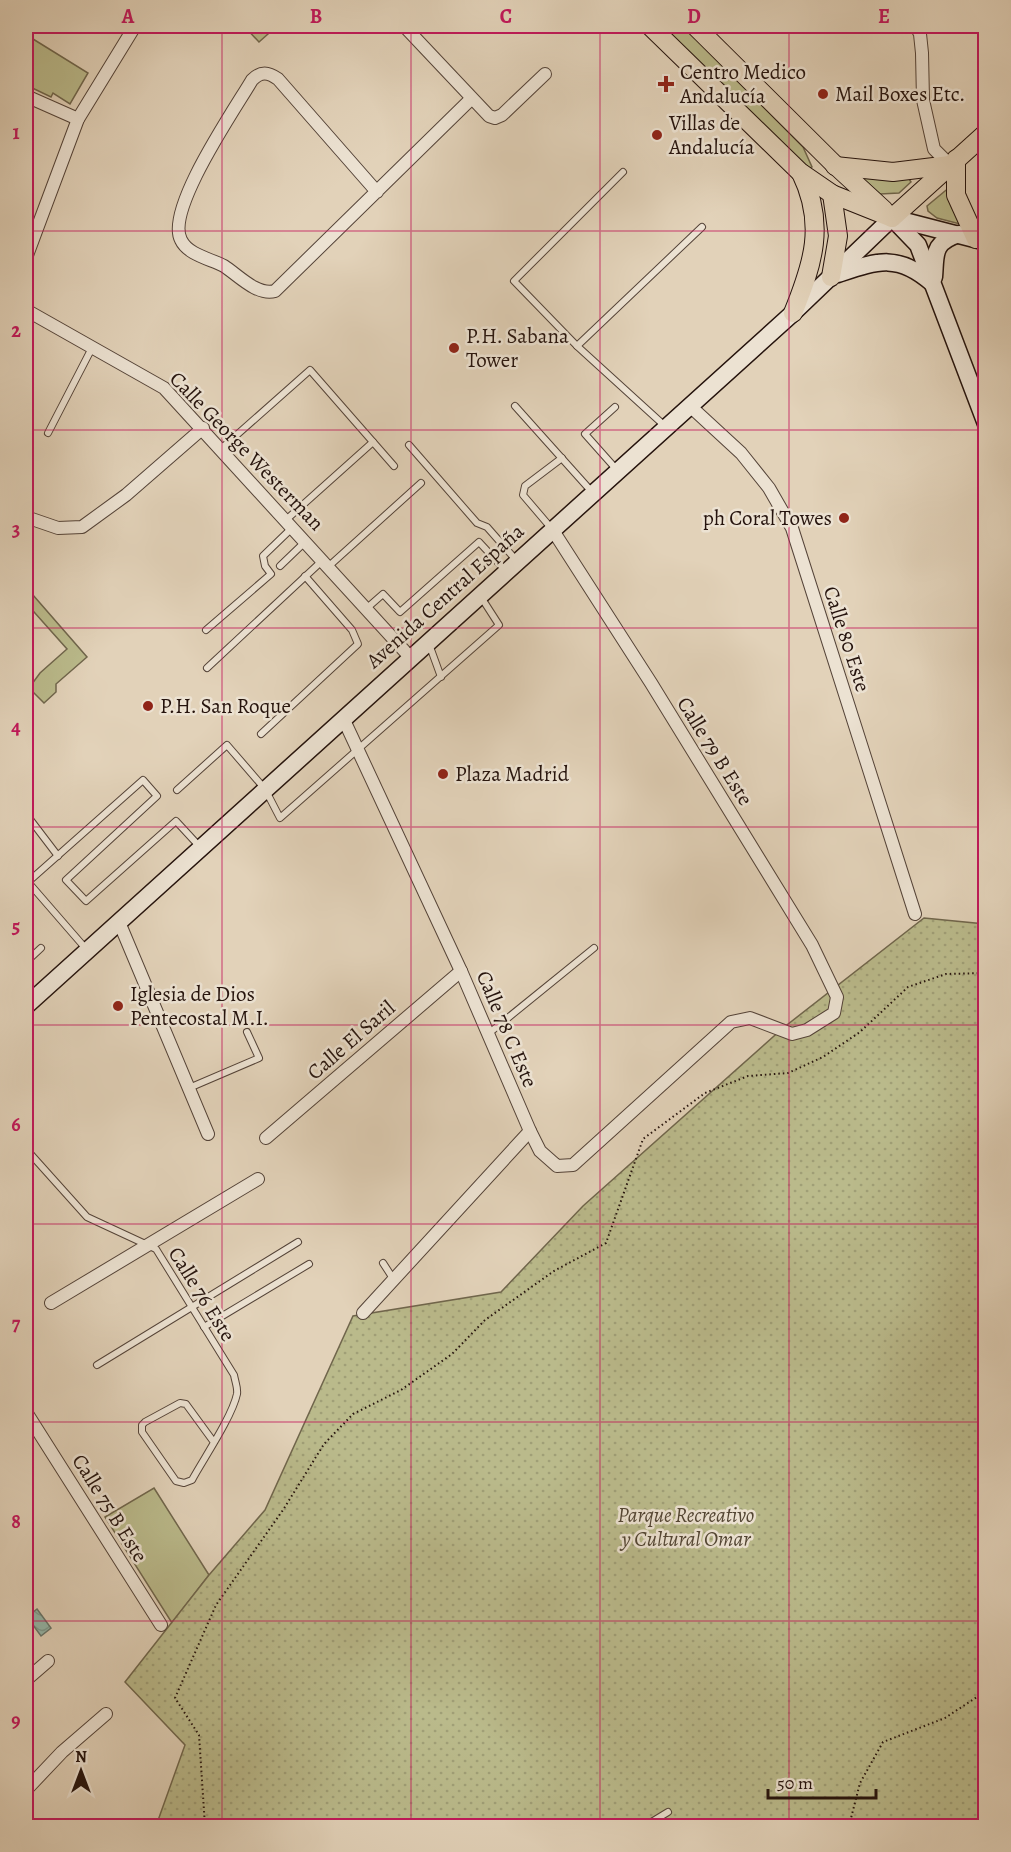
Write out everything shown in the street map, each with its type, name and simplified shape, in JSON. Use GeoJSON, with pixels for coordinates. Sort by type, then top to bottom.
{"type":"FeatureCollection","features":[{"type":"Feature","properties":{"kind":"main road"},"geometry":{"type":"LineString","coordinates":[[650,26],[800,172],[832,194],[892,218],[973,238]]}},
{"type":"Feature","properties":{"kind":"main road"},"geometry":{"type":"LineString","coordinates":[[695,26],[918,245],[986,424]]}},
{"type":"Feature","properties":{"kind":"main road"},"geometry":{"type":"LineString","coordinates":[[892,218],[953,162],[983,140]]}},
{"type":"Feature","properties":{"kind":"main road"},"geometry":{"type":"LineString","coordinates":[[835,165],[893,172],[953,162]]}},
{"type":"Feature","properties":{"kind":"main road"},"geometry":{"type":"LineString","coordinates":[[953,162],[956,195],[973,238]]}},
{"type":"Feature","properties":{"kind":"main road"},"geometry":{"type":"LineString","coordinates":[[793,313],[806,280],[815,238],[813,200],[800,172]]}},
{"type":"Feature","properties":{"kind":"main road"},"geometry":{"type":"LineString","coordinates":[[832,194],[838,236],[831,277],[881,261],[916,269],[933,283]]}},
{"type":"Feature","properties":{"kind":"main road","name":"Avenida Central España"},"geometry":{"type":"LineString","coordinates":[[26,1006],[793,313],[892,218]]}},
{"type":"Feature","properties":{"kind":"main road"},"geometry":{"type":"LineString","coordinates":[[933,283],[936,251],[945,240],[973,238]]}},
{"type":"Feature","properties":{"kind":"street"},"geometry":{"type":"LineString","coordinates":[[26,258],[78,119],[135,26]]}},
{"type":"Feature","properties":{"kind":"street"},"geometry":{"type":"LineString","coordinates":[[404,26],[489,116],[495,118],[544,74]]}},
{"type":"Feature","properties":{"kind":"street"},"geometry":{"type":"LineString","coordinates":[[916,26],[920,34],[923,100],[934,149],[953,162]]}},
{"type":"Feature","properties":{"kind":"street"},"geometry":{"type":"LineString","coordinates":[[377,192],[278,79],[270,73],[263,73],[252,80],[184,198],[178,221],[181,240],[191,251],[222,265],[259,290],[269,293],[281,286],[377,192],[471,99]]}},
{"type":"Feature","properties":{"kind":"street"},"geometry":{"type":"LineString","coordinates":[[26,96],[78,119]]}},
{"type":"Feature","properties":{"kind":"street","name":"Calle George Westerman"},"geometry":{"type":"LineString","coordinates":[[26,310],[164,388],[222,448],[410,657]]}},
{"type":"Feature","properties":{"kind":"street","name":"Calle 80 Este"},"geometry":{"type":"LineString","coordinates":[[690,406],[741,453],[769,488],[792,528],[915,914]]}},
{"type":"Feature","properties":{"kind":"street"},"geometry":{"type":"LineString","coordinates":[[26,518],[58,528],[82,527],[126,495],[203,428]]}},
{"type":"Feature","properties":{"kind":"street","name":"Calle 79 B Este"},"geometry":{"type":"LineString","coordinates":[[552,529],[651,683],[812,945],[837,997]]}},
{"type":"Feature","properties":{"kind":"street","name":"Calle 78 C Este"},"geometry":{"type":"LineString","coordinates":[[343,718],[461,971],[530,1131],[540,1151],[557,1166],[573,1165],[731,1022],[750,1018],[792,1034],[807,1030],[834,1013],[837,997]]}},
{"type":"Feature","properties":{"kind":"street"},"geometry":{"type":"LineString","coordinates":[[119,922],[208,1134]]}},
{"type":"Feature","properties":{"kind":"street","name":"Calle El Saril"},"geometry":{"type":"LineString","coordinates":[[266,1138],[461,971]]}},
{"type":"Feature","properties":{"kind":"street"},"geometry":{"type":"LineString","coordinates":[[363,1313],[530,1131]]}},
{"type":"Feature","properties":{"kind":"street"},"geometry":{"type":"LineString","coordinates":[[51,1303],[258,1179]]}},
{"type":"Feature","properties":{"kind":"street","name":"Calle 75 B Este"},"geometry":{"type":"LineString","coordinates":[[26,1412],[161,1625]]}},
{"type":"Feature","properties":{"kind":"street"},"geometry":{"type":"LineString","coordinates":[[26,1680],[48,1661]]}},
{"type":"Feature","properties":{"kind":"street"},"geometry":{"type":"LineString","coordinates":[[26,1790],[62,1752],[106,1714]]}},
{"type":"Feature","properties":{"kind":"lane"},"geometry":{"type":"LineString","coordinates":[[623,172],[514,281],[577,345],[666,427]]}},
{"type":"Feature","properties":{"kind":"lane"},"geometry":{"type":"LineString","coordinates":[[577,345],[702,227]]}},
{"type":"Feature","properties":{"kind":"lane"},"geometry":{"type":"LineString","coordinates":[[48,433],[93,346]]}},
{"type":"Feature","properties":{"kind":"lane"},"geometry":{"type":"LineString","coordinates":[[222,448],[310,370],[394,466]]}},
{"type":"Feature","properties":{"kind":"lane"},"geometry":{"type":"LineString","coordinates":[[515,406],[593,493]]}},
{"type":"Feature","properties":{"kind":"lane"},"geometry":{"type":"LineString","coordinates":[[615,407],[585,434],[618,470]]}},
{"type":"Feature","properties":{"kind":"lane"},"geometry":{"type":"LineString","coordinates":[[206,630],[271,574],[265,566],[263,556],[290,523],[373,442]]}},
{"type":"Feature","properties":{"kind":"lane"},"geometry":{"type":"LineString","coordinates":[[409,445],[477,523],[487,527],[511,566]]}},
{"type":"Feature","properties":{"kind":"lane"},"geometry":{"type":"LineString","coordinates":[[552,529],[523,495],[525,486],[562,458]]}},
{"type":"Feature","properties":{"kind":"lane"},"geometry":{"type":"LineString","coordinates":[[207,668],[305,576],[326,563],[421,483]]}},
{"type":"Feature","properties":{"kind":"lane"},"geometry":{"type":"LineString","coordinates":[[280,566],[306,541]]}},
{"type":"Feature","properties":{"kind":"lane"},"geometry":{"type":"LineString","coordinates":[[367,608],[383,594],[400,612],[479,542],[511,566]]}},
{"type":"Feature","properties":{"kind":"lane"},"geometry":{"type":"LineString","coordinates":[[261,734],[358,645],[352,630],[305,576]]}},
{"type":"Feature","properties":{"kind":"lane"},"geometry":{"type":"LineString","coordinates":[[177,789],[227,745],[265,789],[280,818],[359,751],[499,625],[480,594]]}},
{"type":"Feature","properties":{"kind":"lane"},"geometry":{"type":"LineString","coordinates":[[428,641],[441,677]]}},
{"type":"Feature","properties":{"kind":"lane"},"geometry":{"type":"LineString","coordinates":[[87,950],[28,882],[143,780],[157,796],[66,880],[86,901],[176,821],[200,848]]}},
{"type":"Feature","properties":{"kind":"lane"},"geometry":{"type":"LineString","coordinates":[[26,814],[58,856]]}},
{"type":"Feature","properties":{"kind":"lane"},"geometry":{"type":"LineString","coordinates":[[26,962],[41,948]]}},
{"type":"Feature","properties":{"kind":"lane"},"geometry":{"type":"LineString","coordinates":[[488,1034],[594,948]]}},
{"type":"Feature","properties":{"kind":"lane"},"geometry":{"type":"LineString","coordinates":[[189,1089],[259,1058],[247,1032]]}},
{"type":"Feature","properties":{"kind":"lane","name":"Calle 76 Este"},"geometry":{"type":"LineString","coordinates":[[26,1149],[87,1217],[156,1249],[234,1375],[237,1392],[213,1441],[192,1480],[184,1483],[176,1481],[142,1432],[142,1425],[180,1403],[186,1404],[213,1441]]}},
{"type":"Feature","properties":{"kind":"lane"},"geometry":{"type":"LineString","coordinates":[[97,1365],[298,1242]]}},
{"type":"Feature","properties":{"kind":"lane"},"geometry":{"type":"LineString","coordinates":[[383,1263],[394,1280]]}},
{"type":"Feature","properties":{"kind":"lane"},"geometry":{"type":"LineString","coordinates":[[204,1327],[309,1264]]}},
{"type":"Feature","properties":{"kind":"lane"},"geometry":{"type":"LineString","coordinates":[[645,1827],[668,1812]]}},
{"type":"Feature","properties":{"kind":"path"},"geometry":{"type":"LineString","coordinates":[[205,1827],[199,1735],[175,1698],[216,1605],[283,1510],[324,1444],[353,1414],[401,1390],[452,1354],[485,1320],[554,1271],[606,1243],[643,1139],[705,1093],[748,1076],[788,1073],[823,1057],[860,1032],[908,987],[946,974],[986,973]]}},
{"type":"Feature","properties":{"kind":"path"},"geometry":{"type":"LineString","coordinates":[[849,1827],[860,1783],[883,1742],[945,1718],[986,1691]]}},
{"type":"Feature","properties":{"kind":"green space"},"geometry":{"type":"Polygon","coordinates":[[[244,26],[277,26],[259,42],[244,26]]]}},
{"type":"Feature","properties":{"kind":"green space"},"geometry":{"type":"Polygon","coordinates":[[[662,26],[683,26],[803,147],[812,167],[794,158],[662,26]]]}},
{"type":"Feature","properties":{"kind":"green space"},"geometry":{"type":"Polygon","coordinates":[[[33,39],[88,73],[70,104],[53,93],[51,97],[26,85],[26,51],[33,39]]]}},
{"type":"Feature","properties":{"kind":"green space"},"geometry":{"type":"Polygon","coordinates":[[[862,178],[909,179],[911,182],[899,193],[880,194],[862,178]]]}},
{"type":"Feature","properties":{"kind":"green space"},"geometry":{"type":"Polygon","coordinates":[[[951,186],[960,224],[937,218],[928,211],[927,206],[951,186]]]}},
{"type":"Feature","properties":{"kind":"green space"},"geometry":{"type":"Polygon","coordinates":[[[26,587],[87,657],[56,684],[56,692],[44,703],[29,688],[40,673],[67,649],[26,603],[26,587]]]}},
{"type":"Feature","properties":{"kind":"green space","name":"Parque Recreativo y Cultural Omar"},"geometry":{"type":"Polygon","coordinates":[[[924,918],[985,924],[985,1826],[156,1826],[185,1745],[125,1682],[209,1575],[265,1510],[353,1316],[501,1292],[583,1206],[783,1028],[924,918]]]}},
{"type":"Feature","properties":{"kind":"green space"},"geometry":{"type":"Polygon","coordinates":[[[154,1488],[209,1575],[172,1623],[105,1517],[154,1488]]]}},
{"type":"Feature","properties":{"kind":"water"},"geometry":{"type":"Polygon","coordinates":[[[37,1609],[51,1628],[41,1636],[27,1617],[37,1609]]]}},
{"type":"Feature","properties":{"kind":"place","name":"Centro Medico Andalucía"},"geometry":{"type":"Point","coordinates":[666,84]}},
{"type":"Feature","properties":{"kind":"place","name":"Mail Boxes Etc."},"geometry":{"type":"Point","coordinates":[823,94]}},
{"type":"Feature","properties":{"kind":"place","name":"Villas de Andalucía"},"geometry":{"type":"Point","coordinates":[657,135]}},
{"type":"Feature","properties":{"kind":"place","name":"P.H. Sabana Tower"},"geometry":{"type":"Point","coordinates":[454,348]}},
{"type":"Feature","properties":{"kind":"place","name":"ph Coral Towes"},"geometry":{"type":"Point","coordinates":[844,518]}},
{"type":"Feature","properties":{"kind":"place","name":"P.H. San Roque"},"geometry":{"type":"Point","coordinates":[148,706]}},
{"type":"Feature","properties":{"kind":"place","name":"Plaza Madrid"},"geometry":{"type":"Point","coordinates":[443,774]}},
{"type":"Feature","properties":{"kind":"place","name":"Iglesia de Dios Pentecostal M.I."},"geometry":{"type":"Point","coordinates":[118,1006]}}]}
